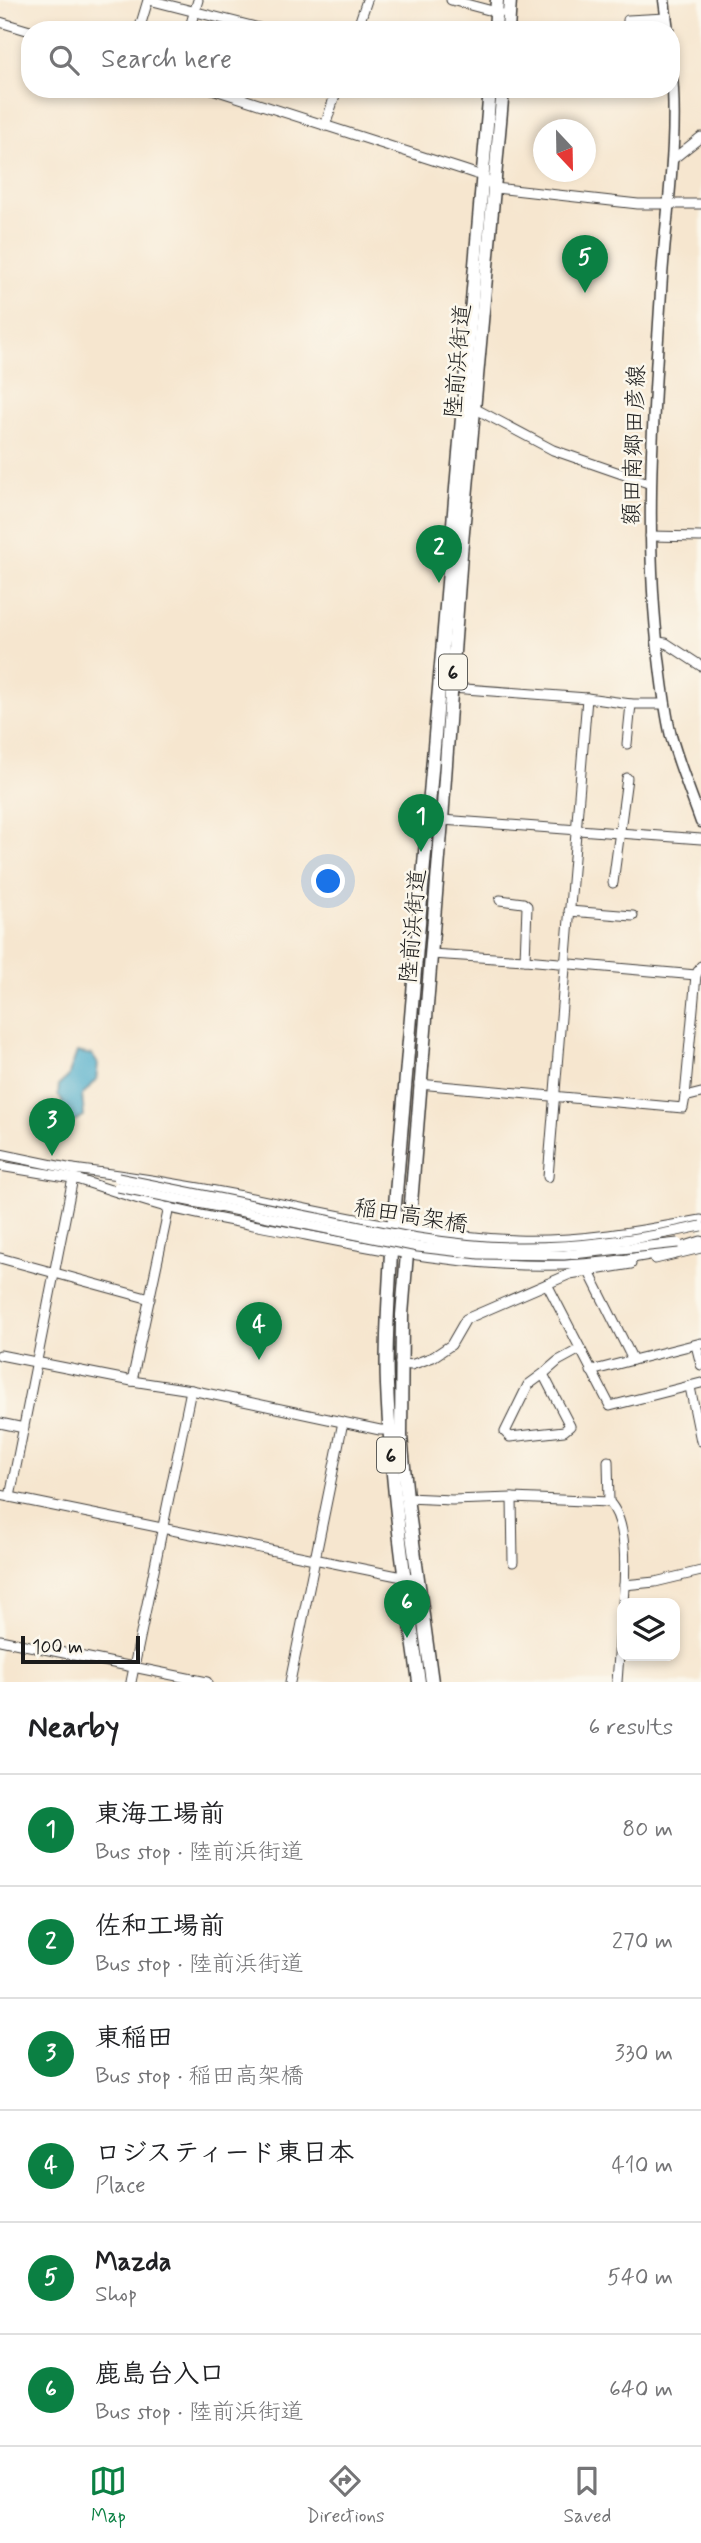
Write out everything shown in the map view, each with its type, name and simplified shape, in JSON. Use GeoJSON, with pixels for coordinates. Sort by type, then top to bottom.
{"type":"FeatureCollection","features":[{"type":"Feature","properties":{"kind":"highway"},"geometry":{"type":"LineString","coordinates":[[501,9],[510,0]]}},
{"type":"Feature","properties":{"kind":"highway","name":"陸前浜街道"},"geometry":{"type":"LineString","coordinates":[[419,1682],[407,1498],[387,1382],[390,1252],[489,98]]}},
{"type":"Feature","properties":{"kind":"highway","name":"陸前浜街道"},"geometry":{"type":"LineString","coordinates":[[432,1682],[411,1579],[395,1430],[405,1254],[474,408],[502,98]]}},
{"type":"Feature","properties":{"kind":"main road"},"geometry":{"type":"LineString","coordinates":[[664,0],[667,21]]}},
{"type":"Feature","properties":{"kind":"main road","name":"額田南郷田彦線"},"geometry":{"type":"LineString","coordinates":[[673,98],[672,160],[653,416],[650,536],[652,592],[665,704],[672,738],[701,822]]}},
{"type":"Feature","properties":{"kind":"street"},"geometry":{"type":"LineString","coordinates":[[142,21],[148,0],[230,21]]}},
{"type":"Feature","properties":{"kind":"street"},"geometry":{"type":"LineString","coordinates":[[192,21],[198,0]]}},
{"type":"Feature","properties":{"kind":"street"},"geometry":{"type":"LineString","coordinates":[[360,21],[367,0]]}},
{"type":"Feature","properties":{"kind":"street"},"geometry":{"type":"LineString","coordinates":[[451,0],[501,9]]}},
{"type":"Feature","properties":{"kind":"street"},"geometry":{"type":"LineString","coordinates":[[0,22],[21,28]]}},
{"type":"Feature","properties":{"kind":"street"},"geometry":{"type":"LineString","coordinates":[[239,98],[482,176],[495,188],[667,206],[701,204]]}},
{"type":"Feature","properties":{"kind":"street"},"geometry":{"type":"LineString","coordinates":[[325,126],[334,98]]}},
{"type":"Feature","properties":{"kind":"street"},"geometry":{"type":"LineString","coordinates":[[672,160],[701,137]]}},
{"type":"Feature","properties":{"kind":"street"},"geometry":{"type":"LineString","coordinates":[[474,408],[553,450],[651,484]]}},
{"type":"Feature","properties":{"kind":"street"},"geometry":{"type":"LineString","coordinates":[[650,536],[701,537]]}},
{"type":"Feature","properties":{"kind":"street"},"geometry":{"type":"LineString","coordinates":[[657,642],[666,643],[701,666]]}},
{"type":"Feature","properties":{"kind":"street"},"geometry":{"type":"LineString","coordinates":[[452,688],[631,704],[665,704]]}},
{"type":"Feature","properties":{"kind":"street"},"geometry":{"type":"LineString","coordinates":[[548,1177],[587,698]]}},
{"type":"Feature","properties":{"kind":"street"},"geometry":{"type":"LineString","coordinates":[[627,744],[631,704]]}},
{"type":"Feature","properties":{"kind":"street"},"geometry":{"type":"LineString","coordinates":[[613,883],[627,778]]}},
{"type":"Feature","properties":{"kind":"street"},"geometry":{"type":"LineString","coordinates":[[442,820],[701,839]]}},
{"type":"Feature","properties":{"kind":"street"},"geometry":{"type":"LineString","coordinates":[[500,900],[527,906],[525,960]]}},
{"type":"Feature","properties":{"kind":"street"},"geometry":{"type":"LineString","coordinates":[[569,911],[633,916]]}},
{"type":"Feature","properties":{"kind":"street"},"geometry":{"type":"LineString","coordinates":[[419,1084],[683,1108],[700,969],[565,964],[431,954]]}},
{"type":"Feature","properties":{"kind":"street"},"geometry":{"type":"LineString","coordinates":[[685,1097],[701,1093]]}},
{"type":"Feature","properties":{"kind":"street"},"geometry":{"type":"LineString","coordinates":[[0,1154],[74,1174],[169,1208],[405,1254],[519,1266],[568,1264],[630,1258],[677,1249],[701,1240]]}},
{"type":"Feature","properties":{"kind":"street"},"geometry":{"type":"LineString","coordinates":[[0,1166],[148,1178],[392,1226],[516,1240],[602,1236],[701,1220]]}},
{"type":"Feature","properties":{"kind":"street"},"geometry":{"type":"LineString","coordinates":[[74,1174],[118,1182]]}},
{"type":"Feature","properties":{"kind":"street"},"geometry":{"type":"LineString","coordinates":[[74,1174],[24,1428],[5,1496],[411,1579]]}},
{"type":"Feature","properties":{"kind":"street","name":"稲田高架橋"},"geometry":{"type":"LineString","coordinates":[[118,1182],[419,1239],[510,1247],[562,1246],[653,1237],[701,1226]]}},
{"type":"Feature","properties":{"kind":"street","name":"稲田高架橋"},"geometry":{"type":"LineString","coordinates":[[118,1182],[418,1247],[479,1254],[564,1255],[701,1240]]}},
{"type":"Feature","properties":{"kind":"street"},"geometry":{"type":"LineString","coordinates":[[132,1381],[169,1208]]}},
{"type":"Feature","properties":{"kind":"street"},"geometry":{"type":"LineString","coordinates":[[400,1363],[411,1365],[433,1357],[451,1345],[466,1319],[570,1274],[676,1256],[701,1248]]}},
{"type":"Feature","properties":{"kind":"street"},"geometry":{"type":"LineString","coordinates":[[0,1258],[150,1299]]}},
{"type":"Feature","properties":{"kind":"street"},"geometry":{"type":"LineString","coordinates":[[589,1272],[633,1360]]}},
{"type":"Feature","properties":{"kind":"street"},"geometry":{"type":"LineString","coordinates":[[547,1284],[610,1406],[694,1390],[701,1383]]}},
{"type":"Feature","properties":{"kind":"street"},"geometry":{"type":"LineString","coordinates":[[591,1371],[698,1344],[701,1366]]}},
{"type":"Feature","properties":{"kind":"street"},"geometry":{"type":"LineString","coordinates":[[543,1374],[570,1426],[564,1431],[510,1437],[505,1432],[528,1385],[558,1361],[580,1349]]}},
{"type":"Feature","properties":{"kind":"street"},"geometry":{"type":"LineString","coordinates":[[0,1355],[395,1430]]}},
{"type":"Feature","properties":{"kind":"street"},"geometry":{"type":"LineString","coordinates":[[131,1682],[191,1390]]}},
{"type":"Feature","properties":{"kind":"street"},"geometry":{"type":"LineString","coordinates":[[694,1390],[701,1441]]}},
{"type":"Feature","properties":{"kind":"street"},"geometry":{"type":"LineString","coordinates":[[290,1682],[343,1422]]}},
{"type":"Feature","properties":{"kind":"street"},"geometry":{"type":"LineString","coordinates":[[0,1423],[24,1428]]}},
{"type":"Feature","properties":{"kind":"street"},"geometry":{"type":"LineString","coordinates":[[608,1461],[609,1502],[617,1511],[625,1565],[624,1598]]}},
{"type":"Feature","properties":{"kind":"street"},"geometry":{"type":"LineString","coordinates":[[407,1498],[609,1502]]}},
{"type":"Feature","properties":{"kind":"street"},"geometry":{"type":"LineString","coordinates":[[512,1498],[513,1562]]}},
{"type":"Feature","properties":{"kind":"street"},"geometry":{"type":"LineString","coordinates":[[625,1585],[655,1582],[701,1571]]}},
{"type":"Feature","properties":{"kind":"street"},"geometry":{"type":"LineString","coordinates":[[0,1640],[207,1682]]}},
{"type":"Feature","properties":{"kind":"street"},"geometry":{"type":"LineString","coordinates":[[617,1682],[619,1661]]}},
{"type":"Feature","properties":{"kind":"water"},"geometry":{"type":"Polygon","coordinates":[[[77,1052],[92,1055],[98,1064],[96,1081],[82,1095],[84,1116],[74,1121],[65,1137],[55,1138],[45,1134],[47,1112],[63,1103],[58,1095],[59,1085],[68,1077],[77,1052]]]}},
{"type":"Feature","properties":{"kind":"place","name":"Mazda"},"geometry":{"type":"Point","coordinates":[585,293]}},
{"type":"Feature","properties":{"kind":"place","name":"佐和工場前"},"geometry":{"type":"Point","coordinates":[439,583]}},
{"type":"Feature","properties":{"kind":"place","name":"東海工場前"},"geometry":{"type":"Point","coordinates":[421,852]}},
{"type":"Feature","properties":{"kind":"place","name":"東稲田"},"geometry":{"type":"Point","coordinates":[52,1156]}},
{"type":"Feature","properties":{"kind":"place","name":"ロジスティード東日本"},"geometry":{"type":"Point","coordinates":[259,1360]}},
{"type":"Feature","properties":{"kind":"place","name":"鹿島台入口"},"geometry":{"type":"Point","coordinates":[407,1638]}}]}
